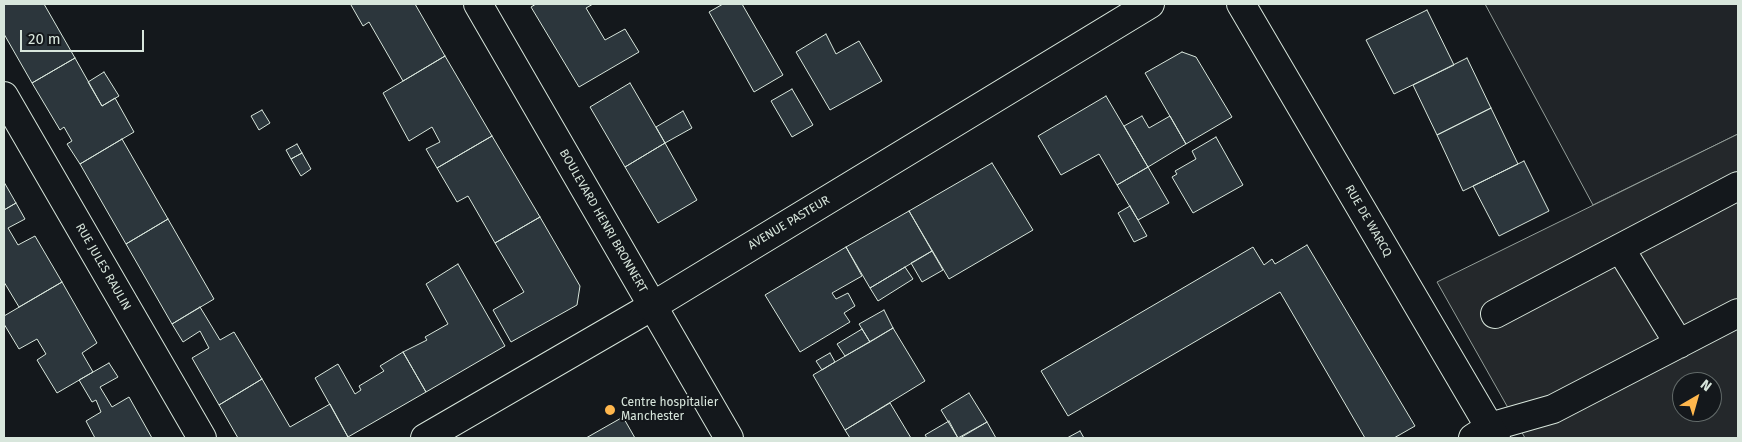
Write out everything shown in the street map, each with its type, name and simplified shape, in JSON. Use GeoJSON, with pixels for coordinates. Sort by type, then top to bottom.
{"type":"FeatureCollection","features":[{"type":"Feature","properties":{"kind":"main road","name":"BOULEVARD HENRI BRONNERT"},"geometry":{"type":"LineString","coordinates":[[478,4],[651,307],[729,438]]}},
{"type":"Feature","properties":{"kind":"main road","name":"AVENUE PASTEUR"},"geometry":{"type":"LineString","coordinates":[[425,438],[651,307],[1150,4]]}},
{"type":"Feature","properties":{"kind":"main road","name":"RUE DE WARCQ"},"geometry":{"type":"LineString","coordinates":[[1241,4],[1486,435]]}},
{"type":"Feature","properties":{"kind":"main road","name":"RUE JULES RAULIN"},"geometry":{"type":"LineString","coordinates":[[4,96],[202,438]]}},
{"type":"Feature","properties":{"kind":"main road"},"geometry":{"type":"LineString","coordinates":[[1495,314],[1738,186]]}},
{"type":"Feature","properties":{"kind":"main road"},"geometry":{"type":"LineString","coordinates":[[1620,248],[1679,344]]}},
{"type":"Feature","properties":{"kind":"main road"},"geometry":{"type":"LineString","coordinates":[[1486,435],[1553,409],[1738,313]]}},
{"type":"Feature","properties":{"kind":"shaded area"},"geometry":{"type":"Polygon","coordinates":[[[1485,4],[1738,4],[1738,134],[1593,205],[1485,4]]]}},
{"type":"Feature","properties":{"kind":"shaded area"},"geometry":{"type":"Polygon","coordinates":[[[1738,134],[1738,438],[1525,438],[1437,282],[1738,134]]]}},
{"type":"Feature","properties":{"kind":"building"},"geometry":{"type":"Polygon","coordinates":[[[4,4],[44,4],[75,58],[32,83],[4,34],[4,4]]]}},
{"type":"Feature","properties":{"kind":"building"},"geometry":{"type":"Polygon","coordinates":[[[352,4],[415,4],[445,56],[403,81],[369,22],[363,26],[352,4]]]}},
{"type":"Feature","properties":{"kind":"building"},"geometry":{"type":"Polygon","coordinates":[[[536,4],[593,4],[586,8],[605,40],[625,29],[639,52],[579,87],[531,7],[536,4]]]}},
{"type":"Feature","properties":{"kind":"building"},"geometry":{"type":"Polygon","coordinates":[[[723,4],[742,4],[783,75],[754,92],[709,12],[723,4]]]}},
{"type":"Feature","properties":{"kind":"building"},"geometry":{"type":"Polygon","coordinates":[[[1427,10],[1454,65],[1394,94],[1366,40],[1427,10]]]}},
{"type":"Feature","properties":{"kind":"building"},"geometry":{"type":"Polygon","coordinates":[[[826,34],[836,54],[859,41],[882,81],[830,110],[796,52],[826,34]]]}},
{"type":"Feature","properties":{"kind":"building"},"geometry":{"type":"Polygon","coordinates":[[[1182,52],[1196,57],[1232,117],[1186,144],[1145,73],[1182,52]]]}},
{"type":"Feature","properties":{"kind":"building"},"geometry":{"type":"Polygon","coordinates":[[[445,56],[492,136],[437,168],[426,149],[440,142],[432,127],[409,141],[383,93],[445,56]]]}},
{"type":"Feature","properties":{"kind":"building"},"geometry":{"type":"Polygon","coordinates":[[[75,58],[102,106],[115,98],[134,132],[80,164],[67,144],[72,141],[64,127],[60,130],[32,83],[75,58]]]}},
{"type":"Feature","properties":{"kind":"building"},"geometry":{"type":"Polygon","coordinates":[[[1467,58],[1491,108],[1437,135],[1413,85],[1467,58]]]}},
{"type":"Feature","properties":{"kind":"building"},"geometry":{"type":"Polygon","coordinates":[[[104,72],[119,96],[102,106],[88,82],[104,72]]]}},
{"type":"Feature","properties":{"kind":"building"},"geometry":{"type":"Polygon","coordinates":[[[630,83],[665,143],[625,167],[590,107],[630,83]]]}},
{"type":"Feature","properties":{"kind":"building"},"geometry":{"type":"Polygon","coordinates":[[[792,89],[813,125],[792,137],[771,101],[792,89]]]}},
{"type":"Feature","properties":{"kind":"building"},"geometry":{"type":"Polygon","coordinates":[[[1106,96],[1148,167],[1117,185],[1099,154],[1061,175],[1038,136],[1106,96]]]}},
{"type":"Feature","properties":{"kind":"building"},"geometry":{"type":"Polygon","coordinates":[[[1491,108],[1518,164],[1463,191],[1437,135],[1491,108]]]}},
{"type":"Feature","properties":{"kind":"building"},"geometry":{"type":"Polygon","coordinates":[[[262,110],[270,123],[259,130],[251,116],[262,110]]]}},
{"type":"Feature","properties":{"kind":"building"},"geometry":{"type":"Polygon","coordinates":[[[683,111],[692,128],[665,143],[656,127],[683,111]]]}},
{"type":"Feature","properties":{"kind":"building"},"geometry":{"type":"Polygon","coordinates":[[[1142,116],[1149,128],[1170,116],[1186,144],[1148,167],[1124,126],[1142,116]]]}},
{"type":"Feature","properties":{"kind":"building"},"geometry":{"type":"Polygon","coordinates":[[[492,136],[540,217],[495,243],[468,196],[457,202],[437,168],[492,136]]]}},
{"type":"Feature","properties":{"kind":"building"},"geometry":{"type":"Polygon","coordinates":[[[1216,137],[1243,185],[1193,213],[1172,177],[1177,174],[1175,171],[1196,159],[1192,151],[1216,137]]]}},
{"type":"Feature","properties":{"kind":"building"},"geometry":{"type":"Polygon","coordinates":[[[122,139],[168,219],[126,244],[80,164],[122,139]]]}},
{"type":"Feature","properties":{"kind":"building"},"geometry":{"type":"Polygon","coordinates":[[[665,143],[697,200],[658,223],[625,167],[665,143]]]}},
{"type":"Feature","properties":{"kind":"building"},"geometry":{"type":"Polygon","coordinates":[[[297,144],[302,153],[291,159],[286,150],[297,144]]]}},
{"type":"Feature","properties":{"kind":"building"},"geometry":{"type":"Polygon","coordinates":[[[302,153],[311,169],[301,176],[291,159],[302,153]]]}},
{"type":"Feature","properties":{"kind":"building"},"geometry":{"type":"Polygon","coordinates":[[[1524,161],[1549,211],[1499,236],[1473,186],[1524,161]]]}},
{"type":"Feature","properties":{"kind":"building"},"geometry":{"type":"Polygon","coordinates":[[[992,163],[1033,230],[949,279],[909,211],[992,163]]]}},
{"type":"Feature","properties":{"kind":"building"},"geometry":{"type":"Polygon","coordinates":[[[1148,167],[1169,203],[1138,220],[1117,185],[1148,167]]]}},
{"type":"Feature","properties":{"kind":"building"},"geometry":{"type":"Polygon","coordinates":[[[4,182],[16,203],[4,210],[4,182]]]}},
{"type":"Feature","properties":{"kind":"building"},"geometry":{"type":"Polygon","coordinates":[[[16,203],[25,219],[8,228],[18,245],[35,236],[62,282],[19,307],[4,282],[4,210],[16,203]]]}},
{"type":"Feature","properties":{"kind":"building"},"geometry":{"type":"Polygon","coordinates":[[[1130,206],[1147,236],[1134,242],[1118,213],[1130,206]]]}},
{"type":"Feature","properties":{"kind":"building"},"geometry":{"type":"Polygon","coordinates":[[[909,211],[932,251],[870,288],[846,247],[909,211]]]}},
{"type":"Feature","properties":{"kind":"building"},"geometry":{"type":"Polygon","coordinates":[[[540,217],[580,286],[577,305],[511,342],[493,310],[524,292],[495,243],[540,217]]]}},
{"type":"Feature","properties":{"kind":"building"},"geometry":{"type":"Polygon","coordinates":[[[168,219],[214,299],[172,324],[126,244],[168,219]]]}},
{"type":"Feature","properties":{"kind":"building"},"geometry":{"type":"Polygon","coordinates":[[[1307,245],[1415,426],[1394,438],[1365,438],[1280,292],[1068,416],[1041,371],[1253,247],[1264,265],[1272,259],[1275,264],[1307,245]]]}},
{"type":"Feature","properties":{"kind":"building"},"geometry":{"type":"Polygon","coordinates":[[[846,247],[862,276],[832,293],[836,299],[848,293],[855,306],[844,313],[850,322],[800,352],[765,295],[846,247]]]}},
{"type":"Feature","properties":{"kind":"building"},"geometry":{"type":"Polygon","coordinates":[[[932,251],[943,270],[922,282],[911,263],[932,251]]]}},
{"type":"Feature","properties":{"kind":"building"},"geometry":{"type":"Polygon","coordinates":[[[458,264],[505,346],[426,392],[403,352],[427,340],[425,337],[448,324],[426,284],[458,264]]]}},
{"type":"Feature","properties":{"kind":"building"},"geometry":{"type":"Polygon","coordinates":[[[905,267],[913,279],[878,301],[870,288],[905,267]]]}},
{"type":"Feature","properties":{"kind":"building"},"geometry":{"type":"Polygon","coordinates":[[[62,282],[97,343],[82,353],[93,372],[57,393],[37,360],[46,354],[37,339],[19,349],[4,324],[4,316],[62,282]]]}},
{"type":"Feature","properties":{"kind":"building"},"geometry":{"type":"Polygon","coordinates":[[[200,307],[220,340],[234,332],[262,379],[219,405],[192,358],[209,348],[200,331],[183,342],[172,324],[200,307]]]}},
{"type":"Feature","properties":{"kind":"building"},"geometry":{"type":"Polygon","coordinates":[[[884,310],[893,328],[870,342],[859,324],[884,310]]]}},
{"type":"Feature","properties":{"kind":"building"},"geometry":{"type":"Polygon","coordinates":[[[893,328],[925,381],[845,430],[813,375],[893,328]]]}},
{"type":"Feature","properties":{"kind":"building"},"geometry":{"type":"Polygon","coordinates":[[[862,329],[870,342],[845,356],[837,344],[862,329]]]}},
{"type":"Feature","properties":{"kind":"building"},"geometry":{"type":"Polygon","coordinates":[[[403,352],[426,392],[348,437],[315,378],[338,364],[355,394],[361,390],[359,386],[384,371],[380,366],[403,352]]]}},
{"type":"Feature","properties":{"kind":"building"},"geometry":{"type":"Polygon","coordinates":[[[830,353],[835,362],[822,370],[816,361],[830,353]]]}},
{"type":"Feature","properties":{"kind":"building"},"geometry":{"type":"Polygon","coordinates":[[[109,363],[118,377],[100,387],[112,407],[129,397],[152,438],[95,438],[86,421],[101,412],[96,400],[92,402],[79,380],[109,363]]]}},
{"type":"Feature","properties":{"kind":"building"},"geometry":{"type":"Polygon","coordinates":[[[262,379],[290,427],[330,404],[348,437],[238,438],[219,405],[262,379]]]}},
{"type":"Feature","properties":{"kind":"building"},"geometry":{"type":"Polygon","coordinates":[[[969,393],[987,422],[958,438],[941,410],[969,393]]]}},
{"type":"Feature","properties":{"kind":"building"},"geometry":{"type":"Polygon","coordinates":[[[890,403],[911,438],[850,438],[845,430],[890,403]]]}},
{"type":"Feature","properties":{"kind":"building"},"geometry":{"type":"Polygon","coordinates":[[[623,417],[635,438],[586,438],[623,417]]]}},
{"type":"Feature","properties":{"kind":"building"},"geometry":{"type":"Polygon","coordinates":[[[949,421],[958,438],[927,438],[925,435],[949,421]]]}},
{"type":"Feature","properties":{"kind":"building"},"geometry":{"type":"Polygon","coordinates":[[[987,422],[996,438],[960,438],[987,422]]]}},
{"type":"Feature","properties":{"kind":"building"},"geometry":{"type":"Polygon","coordinates":[[[1080,431],[1084,438],[1067,438],[1080,431]]]}},
{"type":"Feature","properties":{"kind":"place","name":"Centre hospitalier Manchester"},"geometry":{"type":"Point","coordinates":[610,410]}}]}
